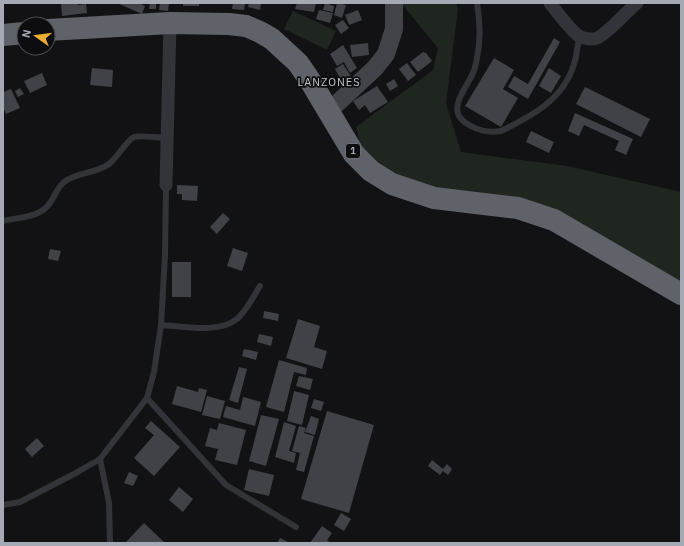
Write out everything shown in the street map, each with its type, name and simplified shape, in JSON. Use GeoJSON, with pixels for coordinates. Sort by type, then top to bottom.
{"type":"FeatureCollection","features":[{"type":"Feature","properties":{"kind":"highway","name":"1"},"geometry":{"type":"LineString","coordinates":[[56,30],[170,23],[229,24],[246,26],[272,39],[298,63],[329,111],[354,154],[371,171],[392,184],[434,198],[518,208],[554,220],[681,294]]}},
{"type":"Feature","properties":{"kind":"highway"},"geometry":{"type":"LineString","coordinates":[[3,35],[16,34]]}},
{"type":"Feature","properties":{"kind":"street"},"geometry":{"type":"LineString","coordinates":[[329,111],[375,68],[386,54],[394,29],[394,3]]}},
{"type":"Feature","properties":{"kind":"street"},"geometry":{"type":"LineString","coordinates":[[550,3],[579,36],[588,39],[597,38],[604,34],[637,3]]}},
{"type":"Feature","properties":{"kind":"street"},"geometry":{"type":"LineString","coordinates":[[166,185],[170,23]]}},
{"type":"Feature","properties":{"kind":"lane"},"geometry":{"type":"LineString","coordinates":[[477,3],[480,18],[478,58],[474,72],[462,95],[458,110],[459,116],[465,123],[476,128],[493,132],[501,131],[546,105],[563,88],[570,76],[574,64],[579,36]]}},
{"type":"Feature","properties":{"kind":"lane"},"geometry":{"type":"LineString","coordinates":[[3,221],[39,213],[47,207],[57,189],[63,183],[74,176],[97,170],[108,165],[129,140],[134,137],[168,138]]}},
{"type":"Feature","properties":{"kind":"lane"},"geometry":{"type":"LineString","coordinates":[[3,504],[20,502],[100,459],[147,398],[154,372],[161,325],[165,256],[166,185]]}},
{"type":"Feature","properties":{"kind":"lane"},"geometry":{"type":"LineString","coordinates":[[161,325],[206,328],[222,326],[236,319],[249,304],[260,286]]}},
{"type":"Feature","properties":{"kind":"lane"},"geometry":{"type":"LineString","coordinates":[[147,398],[226,485],[296,526]]}},
{"type":"Feature","properties":{"kind":"lane"},"geometry":{"type":"LineString","coordinates":[[100,459],[109,503],[110,543]]}},
{"type":"Feature","properties":{"kind":"shaded area"},"geometry":{"type":"Polygon","coordinates":[[[401,3],[456,3],[458,9],[446,103],[461,152],[567,166],[681,192],[681,286],[547,207],[459,199],[383,172],[362,154],[356,127],[433,70],[438,48],[401,3]]]}},
{"type":"Feature","properties":{"kind":"shaded area"},"geometry":{"type":"Polygon","coordinates":[[[293,11],[336,31],[327,50],[284,29],[293,11]]]}},
{"type":"Feature","properties":{"kind":"building"},"geometry":{"type":"Polygon","coordinates":[[[77,3],[78,5],[86,4],[87,13],[62,16],[61,4],[77,3]]]}},
{"type":"Feature","properties":{"kind":"building"},"geometry":{"type":"Polygon","coordinates":[[[117,3],[139,3],[145,6],[142,14],[117,3]]]}},
{"type":"Feature","properties":{"kind":"building"},"geometry":{"type":"Polygon","coordinates":[[[150,3],[156,4],[156,9],[149,9],[150,3]]]}},
{"type":"Feature","properties":{"kind":"building"},"geometry":{"type":"Polygon","coordinates":[[[160,3],[169,3],[168,11],[159,10],[160,3]]]}},
{"type":"Feature","properties":{"kind":"building"},"geometry":{"type":"Polygon","coordinates":[[[183,3],[199,3],[199,6],[183,6],[183,3]]]}},
{"type":"Feature","properties":{"kind":"building"},"geometry":{"type":"Polygon","coordinates":[[[233,3],[245,3],[244,10],[232,9],[233,3]]]}},
{"type":"Feature","properties":{"kind":"building"},"geometry":{"type":"Polygon","coordinates":[[[249,3],[261,3],[260,10],[248,7],[249,3]]]}},
{"type":"Feature","properties":{"kind":"building"},"geometry":{"type":"Polygon","coordinates":[[[297,3],[316,3],[314,12],[295,9],[297,3]]]}},
{"type":"Feature","properties":{"kind":"building"},"geometry":{"type":"Polygon","coordinates":[[[325,3],[334,6],[333,12],[323,10],[325,3]]]}},
{"type":"Feature","properties":{"kind":"building"},"geometry":{"type":"Polygon","coordinates":[[[337,3],[346,5],[342,18],[334,15],[337,3]]]}},
{"type":"Feature","properties":{"kind":"building"},"geometry":{"type":"Polygon","coordinates":[[[319,10],[333,13],[330,23],[316,19],[319,10]]]}},
{"type":"Feature","properties":{"kind":"building"},"geometry":{"type":"Polygon","coordinates":[[[358,10],[362,20],[349,25],[345,15],[358,10]]]}},
{"type":"Feature","properties":{"kind":"building"},"geometry":{"type":"Polygon","coordinates":[[[343,20],[349,28],[341,34],[335,25],[343,20]]]}},
{"type":"Feature","properties":{"kind":"building"},"geometry":{"type":"Polygon","coordinates":[[[554,38],[560,42],[528,99],[508,87],[514,76],[528,84],[554,38]]]}},
{"type":"Feature","properties":{"kind":"building"},"geometry":{"type":"Polygon","coordinates":[[[368,43],[369,55],[352,57],[350,45],[368,43]]]}},
{"type":"Feature","properties":{"kind":"building"},"geometry":{"type":"Polygon","coordinates":[[[343,45],[357,68],[350,73],[344,62],[337,66],[330,54],[343,45]]]}},
{"type":"Feature","properties":{"kind":"building"},"geometry":{"type":"Polygon","coordinates":[[[423,52],[426,53],[432,61],[418,72],[410,62],[423,52]]]}},
{"type":"Feature","properties":{"kind":"building"},"geometry":{"type":"Polygon","coordinates":[[[494,58],[514,70],[503,89],[518,98],[501,127],[465,106],[494,58]]]}},
{"type":"Feature","properties":{"kind":"building"},"geometry":{"type":"Polygon","coordinates":[[[407,63],[416,75],[408,81],[399,69],[407,63]]]}},
{"type":"Feature","properties":{"kind":"building"},"geometry":{"type":"Polygon","coordinates":[[[343,64],[352,78],[343,84],[335,69],[343,64]]]}},
{"type":"Feature","properties":{"kind":"building"},"geometry":{"type":"Polygon","coordinates":[[[92,68],[113,70],[112,87],[90,85],[92,68]]]}},
{"type":"Feature","properties":{"kind":"building"},"geometry":{"type":"Polygon","coordinates":[[[549,68],[561,76],[551,93],[539,86],[549,68]]]}},
{"type":"Feature","properties":{"kind":"building"},"geometry":{"type":"Polygon","coordinates":[[[42,73],[47,85],[30,93],[24,81],[42,73]]]}},
{"type":"Feature","properties":{"kind":"building"},"geometry":{"type":"Polygon","coordinates":[[[394,79],[398,86],[390,91],[386,84],[394,79]]]}},
{"type":"Feature","properties":{"kind":"building"},"geometry":{"type":"Polygon","coordinates":[[[377,86],[388,102],[370,113],[365,105],[359,110],[353,101],[377,86]]]}},
{"type":"Feature","properties":{"kind":"building"},"geometry":{"type":"Polygon","coordinates":[[[585,87],[650,119],[641,137],[576,104],[585,87]]]}},
{"type":"Feature","properties":{"kind":"building"},"geometry":{"type":"Polygon","coordinates":[[[20,88],[24,94],[18,97],[15,91],[20,88]]]}},
{"type":"Feature","properties":{"kind":"building"},"geometry":{"type":"Polygon","coordinates":[[[11,89],[20,108],[6,114],[3,107],[3,92],[11,89]]]}},
{"type":"Feature","properties":{"kind":"building"},"geometry":{"type":"Polygon","coordinates":[[[575,113],[633,139],[626,155],[615,150],[619,141],[584,125],[579,136],[568,131],[575,113]]]}},
{"type":"Feature","properties":{"kind":"building"},"geometry":{"type":"Polygon","coordinates":[[[531,131],[554,142],[549,153],[526,142],[531,131]]]}},
{"type":"Feature","properties":{"kind":"building"},"geometry":{"type":"Polygon","coordinates":[[[177,185],[198,186],[197,201],[182,200],[182,194],[177,194],[177,185]]]}},
{"type":"Feature","properties":{"kind":"building"},"geometry":{"type":"Polygon","coordinates":[[[223,213],[230,219],[217,234],[210,227],[223,213]]]}},
{"type":"Feature","properties":{"kind":"building"},"geometry":{"type":"Polygon","coordinates":[[[233,248],[248,253],[242,271],[227,266],[233,248]]]}},
{"type":"Feature","properties":{"kind":"building"},"geometry":{"type":"Polygon","coordinates":[[[50,249],[61,251],[58,261],[48,259],[50,249]]]}},
{"type":"Feature","properties":{"kind":"building"},"geometry":{"type":"Polygon","coordinates":[[[172,262],[191,262],[191,297],[172,297],[172,262]]]}},
{"type":"Feature","properties":{"kind":"building"},"geometry":{"type":"Polygon","coordinates":[[[264,311],[279,314],[278,321],[263,318],[264,311]]]}},
{"type":"Feature","properties":{"kind":"building"},"geometry":{"type":"Polygon","coordinates":[[[298,319],[320,326],[314,347],[327,351],[322,369],[286,358],[298,319]]]}},
{"type":"Feature","properties":{"kind":"building"},"geometry":{"type":"Polygon","coordinates":[[[259,334],[273,337],[271,346],[257,342],[259,334]]]}},
{"type":"Feature","properties":{"kind":"building"},"geometry":{"type":"Polygon","coordinates":[[[244,349],[258,352],[256,360],[242,356],[244,349]]]}},
{"type":"Feature","properties":{"kind":"building"},"geometry":{"type":"Polygon","coordinates":[[[279,360],[307,368],[306,375],[294,372],[284,412],[266,407],[279,360]]]}},
{"type":"Feature","properties":{"kind":"building"},"geometry":{"type":"Polygon","coordinates":[[[239,367],[247,369],[238,403],[229,400],[239,367]]]}},
{"type":"Feature","properties":{"kind":"building"},"geometry":{"type":"Polygon","coordinates":[[[299,376],[313,379],[310,390],[296,386],[299,376]]]}},
{"type":"Feature","properties":{"kind":"building"},"geometry":{"type":"Polygon","coordinates":[[[177,386],[198,392],[199,388],[207,390],[201,412],[172,404],[177,386]]]}},
{"type":"Feature","properties":{"kind":"building"},"geometry":{"type":"Polygon","coordinates":[[[294,391],[309,395],[302,425],[287,421],[294,391]]]}},
{"type":"Feature","properties":{"kind":"building"},"geometry":{"type":"Polygon","coordinates":[[[207,396],[225,401],[220,419],[202,415],[207,396]]]}},
{"type":"Feature","properties":{"kind":"building"},"geometry":{"type":"Polygon","coordinates":[[[243,397],[261,402],[255,426],[223,417],[226,406],[240,410],[243,397]]]}},
{"type":"Feature","properties":{"kind":"building"},"geometry":{"type":"Polygon","coordinates":[[[314,399],[324,402],[321,411],[311,408],[314,399]]]}},
{"type":"Feature","properties":{"kind":"building"},"geometry":{"type":"Polygon","coordinates":[[[327,411],[374,425],[349,513],[301,499],[327,411]]]}},
{"type":"Feature","properties":{"kind":"building"},"geometry":{"type":"Polygon","coordinates":[[[261,415],[279,419],[266,466],[249,461],[261,415]]]}},
{"type":"Feature","properties":{"kind":"building"},"geometry":{"type":"Polygon","coordinates":[[[311,416],[319,419],[315,435],[305,432],[311,416]]]}},
{"type":"Feature","properties":{"kind":"building"},"geometry":{"type":"Polygon","coordinates":[[[151,421],[180,447],[154,476],[134,458],[154,435],[145,428],[151,421]]]}},
{"type":"Feature","properties":{"kind":"building"},"geometry":{"type":"Polygon","coordinates":[[[284,422],[296,426],[289,451],[296,453],[294,463],[275,457],[284,422]]]}},
{"type":"Feature","properties":{"kind":"building"},"geometry":{"type":"Polygon","coordinates":[[[219,423],[246,430],[237,465],[215,460],[218,449],[205,446],[210,428],[217,430],[219,423]]]}},
{"type":"Feature","properties":{"kind":"building"},"geometry":{"type":"Polygon","coordinates":[[[299,426],[306,428],[304,433],[314,436],[304,472],[296,470],[300,453],[292,451],[299,426]]]}},
{"type":"Feature","properties":{"kind":"building"},"geometry":{"type":"Polygon","coordinates":[[[37,438],[44,446],[32,457],[25,449],[37,438]]]}},
{"type":"Feature","properties":{"kind":"building"},"geometry":{"type":"Polygon","coordinates":[[[432,460],[443,469],[447,464],[452,469],[448,475],[443,471],[440,475],[428,466],[432,460]]]}},
{"type":"Feature","properties":{"kind":"building"},"geometry":{"type":"Polygon","coordinates":[[[249,469],[274,475],[269,496],[244,490],[249,469]]]}},
{"type":"Feature","properties":{"kind":"building"},"geometry":{"type":"Polygon","coordinates":[[[129,472],[138,476],[133,486],[124,483],[129,472]]]}},
{"type":"Feature","properties":{"kind":"building"},"geometry":{"type":"Polygon","coordinates":[[[179,487],[193,499],[183,512],[169,500],[179,487]]]}},
{"type":"Feature","properties":{"kind":"building"},"geometry":{"type":"Polygon","coordinates":[[[341,513],[351,519],[344,531],[334,525],[341,513]]]}},
{"type":"Feature","properties":{"kind":"building"},"geometry":{"type":"Polygon","coordinates":[[[144,523],[165,543],[125,543],[144,523]]]}},
{"type":"Feature","properties":{"kind":"building"},"geometry":{"type":"Polygon","coordinates":[[[322,526],[332,533],[327,540],[331,543],[310,543],[322,526]]]}},
{"type":"Feature","properties":{"kind":"building"},"geometry":{"type":"Polygon","coordinates":[[[280,538],[290,543],[277,543],[280,538]]]}},
{"type":"Feature","properties":{"kind":"district","name":"LANZONES"},"geometry":{"type":"Point","coordinates":[329,82]}}]}
